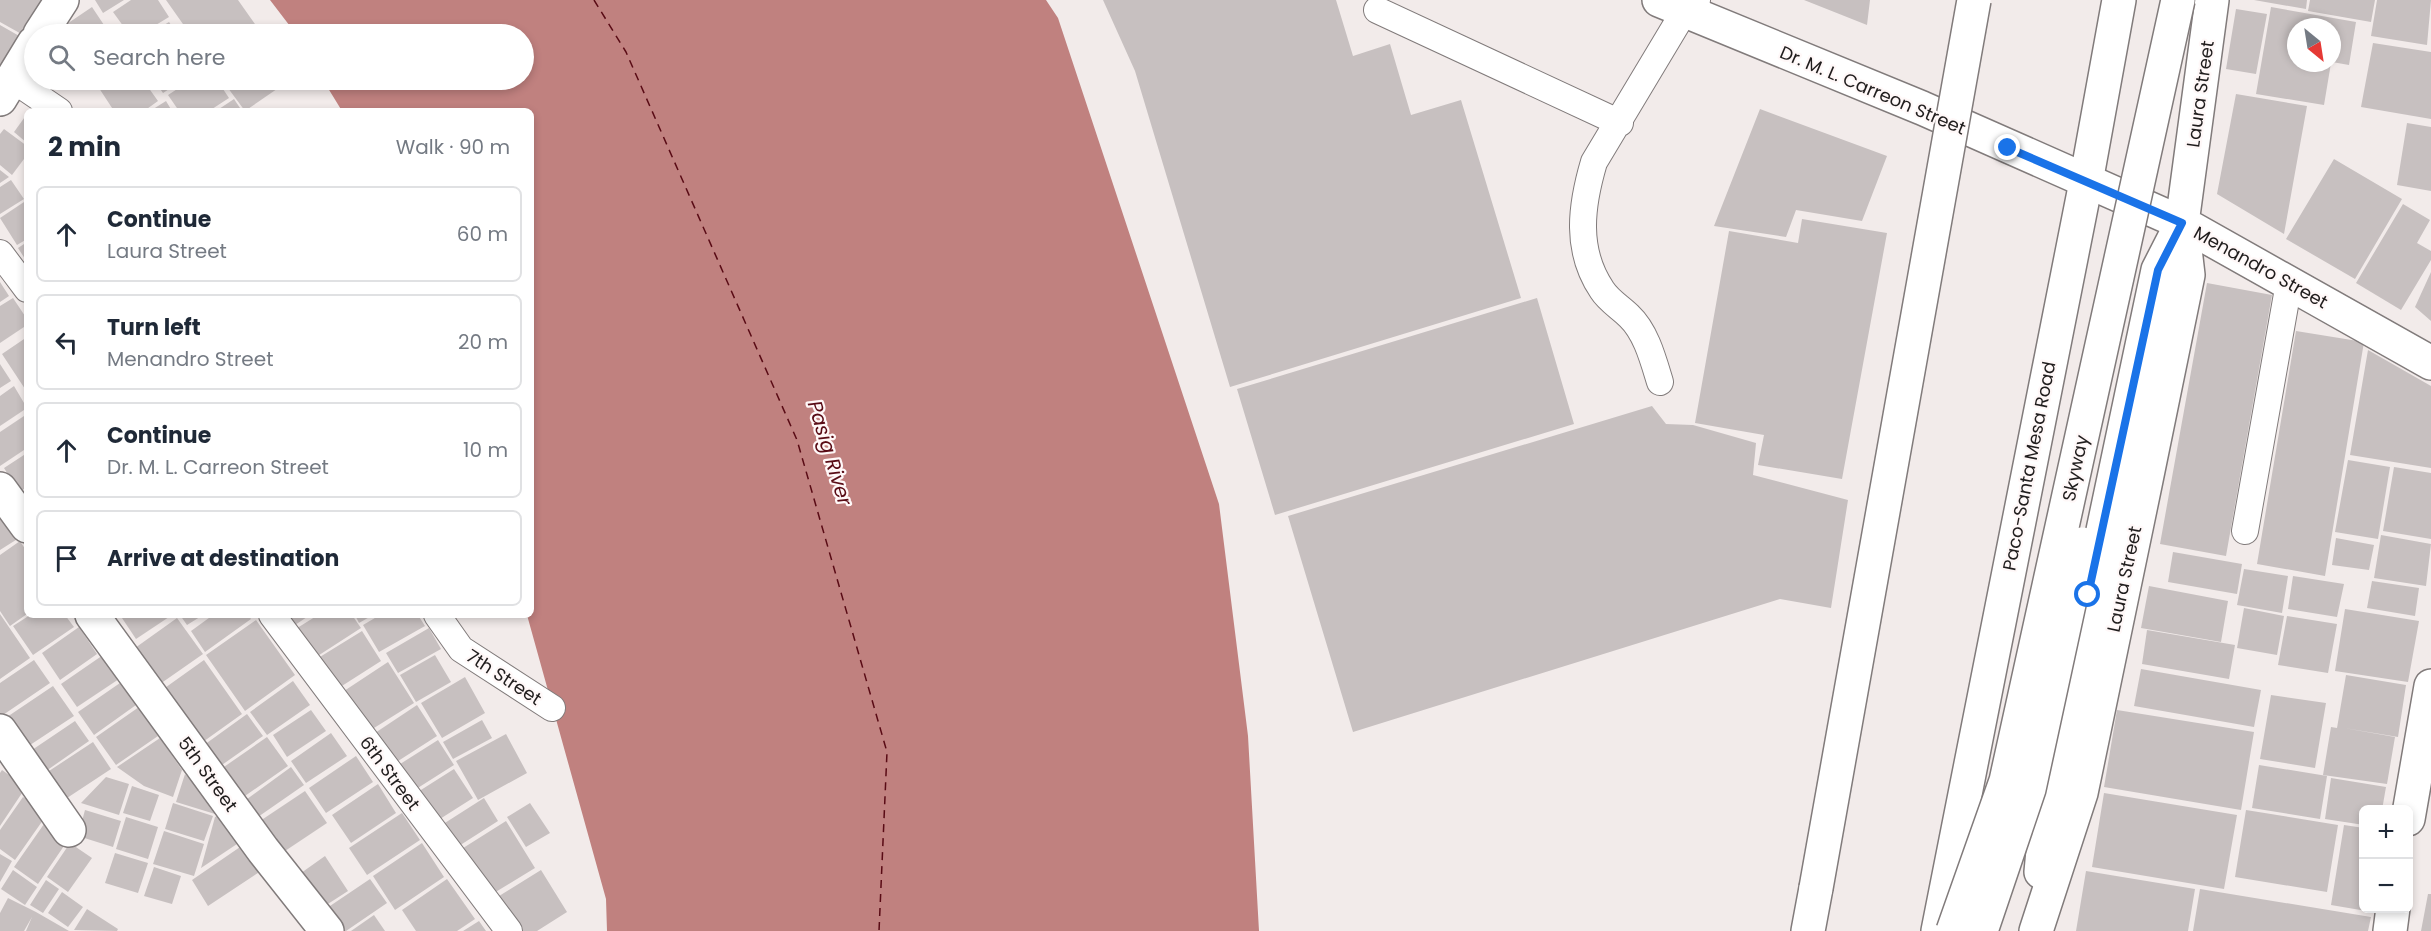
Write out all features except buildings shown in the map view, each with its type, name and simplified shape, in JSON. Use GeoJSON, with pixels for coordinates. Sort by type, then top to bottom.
{"type":"FeatureCollection","features":[{"type":"Feature","properties":{"kind":"main road"},"geometry":{"type":"LineString","coordinates":[[46,24],[62,0]]}},
{"type":"Feature","properties":{"kind":"main road"},"geometry":{"type":"LineString","coordinates":[[1808,931],[1974,0]]}},
{"type":"Feature","properties":{"kind":"main road","name":"Paco-Santa Mesa Road"},"geometry":{"type":"LineString","coordinates":[[1938,931],[1959,814],[2086,182],[2119,0]]}},
{"type":"Feature","properties":{"kind":"main road","name":"Skyway"},"geometry":{"type":"LineString","coordinates":[[1953,931],[2006,781],[2178,0]]}},
{"type":"Feature","properties":{"kind":"main road","name":"Skyway"},"geometry":{"type":"LineString","coordinates":[[1981,931],[2029,789],[2199,0]]}},
{"type":"Feature","properties":{"kind":"main road","name":"Laura Street"},"geometry":{"type":"LineString","coordinates":[[2036,931],[2049,786],[2077,733],[2152,369],[2158,270],[2182,223],[2212,0]]}},
{"type":"Feature","properties":{"kind":"main road","name":"Dr. M. L. Carreon Street"},"geometry":{"type":"LineString","coordinates":[[1680,4],[1922,108],[2086,182]]}},
{"type":"Feature","properties":{"kind":"main road"},"geometry":{"type":"LineString","coordinates":[[6,89],[24,59]]}},
{"type":"Feature","properties":{"kind":"main road","name":"Menandro Street"},"geometry":{"type":"LineString","coordinates":[[2086,182],[2182,223],[2431,363]]}},
{"type":"Feature","properties":{"kind":"main road"},"geometry":{"type":"LineString","coordinates":[[0,489],[24,522]]}},
{"type":"Feature","properties":{"kind":"main road","name":"5th Street"},"geometry":{"type":"LineString","coordinates":[[94,618],[263,850],[327,931]]}},
{"type":"Feature","properties":{"kind":"main road"},"geometry":{"type":"LineString","coordinates":[[2411,805],[2431,686]]}},
{"type":"Feature","properties":{"kind":"main road"},"geometry":{"type":"LineString","coordinates":[[0,731],[69,830]]}},
{"type":"Feature","properties":{"kind":"main road"},"geometry":{"type":"LineString","coordinates":[[2390,931],[2392,913]]}},
{"type":"Feature","properties":{"kind":"lane"},"geometry":{"type":"LineString","coordinates":[[1660,382],[1639,328],[1603,292],[1592,272],[1581,230],[1587,185],[1594,162],[1620,123],[1680,4]]}},
{"type":"Feature","properties":{"kind":"lane"},"geometry":{"type":"LineString","coordinates":[[1377,10],[1620,123]]}},
{"type":"Feature","properties":{"kind":"lane"},"geometry":{"type":"LineString","coordinates":[[6,89],[52,108]]}},
{"type":"Feature","properties":{"kind":"lane"},"geometry":{"type":"LineString","coordinates":[[0,253],[24,285]]}},
{"type":"Feature","properties":{"kind":"lane"},"geometry":{"type":"LineString","coordinates":[[2245,531],[2289,284]]}},
{"type":"Feature","properties":{"kind":"lane","name":"6th Street"},"geometry":{"type":"LineString","coordinates":[[274,618],[509,931]]}},
{"type":"Feature","properties":{"kind":"lane","name":"7th Street"},"geometry":{"type":"LineString","coordinates":[[439,618],[461,649],[552,708]]}},
{"type":"Feature","properties":{"kind":"water","name":"Pasig River"},"geometry":{"type":"Polygon","coordinates":[[[270,0],[1046,0],[1058,18],[1219,504],[1248,736],[1259,931],[607,931],[606,899],[528,618],[534,618],[534,108],[340,108],[329,90],[534,90],[534,24],[288,24],[270,0]]]}},
{"type":"Feature","properties":{"kind":"ferry route"},"geometry":{"type":"LineString","coordinates":[[594,0],[626,52],[797,440],[887,752],[879,931]]}},
{"type":"Feature","properties":{"kind":"route"},"geometry":{"type":"LineString","coordinates":[[2008,148],[2182,223],[2158,270],[2088,595]]}}]}
